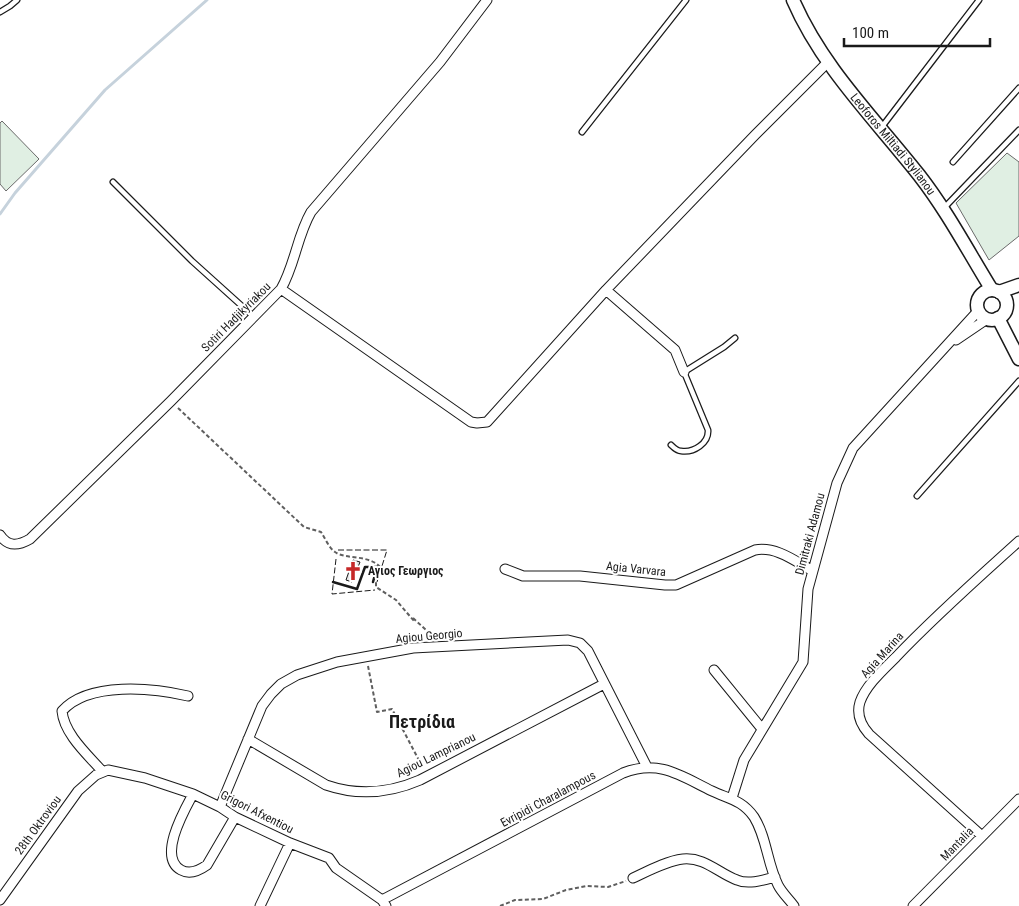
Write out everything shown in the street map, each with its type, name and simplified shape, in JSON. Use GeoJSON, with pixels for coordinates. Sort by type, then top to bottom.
{"type":"FeatureCollection","features":[{"type":"Feature","properties":{"kind":"main road","name":"Leoforos Miltiadi Stylianou"},"geometry":{"type":"LineString","coordinates":[[793,0],[828,62],[943,209],[962,241],[991,304],[1019,357]]}},
{"type":"Feature","properties":{"kind":"main road"},"geometry":{"type":"LineString","coordinates":[[991,304],[1019,285]]}},
{"type":"Feature","properties":{"kind":"main road"},"geometry":{"type":"LineString","coordinates":[[991,304],[1019,294]]}},
{"type":"Feature","properties":{"kind":"street","name":"Sotiri Hadjikyriakou"},"geometry":{"type":"LineString","coordinates":[[0,535],[7,543],[14,545],[22,544],[30,539],[171,401],[281,288],[289,272],[304,224],[311,212],[440,62],[487,0]]}},
{"type":"Feature","properties":{"kind":"street"},"geometry":{"type":"LineString","coordinates":[[281,288],[471,422],[477,424],[487,422],[491,420],[606,290],[828,62]]}},
{"type":"Feature","properties":{"kind":"street"},"geometry":{"type":"LineString","coordinates":[[606,290],[675,350],[684,372]]}},
{"type":"Feature","properties":{"kind":"street","name":"Dimitraki Adamou"},"geometry":{"type":"LineString","coordinates":[[732,798],[744,760],[804,662],[808,589],[837,483],[853,448],[943,350],[991,304]]}},
{"type":"Feature","properties":{"kind":"street","name":"Agia Marina"},"geometry":{"type":"LineString","coordinates":[[982,836],[869,734],[860,722],[858,710],[864,693],[918,633],[1019,540]]}},
{"type":"Feature","properties":{"kind":"street","name":"Agia Varvara"},"geometry":{"type":"LineString","coordinates":[[505,569],[523,576],[580,576],[676,585],[755,550],[764,548],[772,549],[813,571]]}},
{"type":"Feature","properties":{"kind":"street","name":"Agiou Georgio"},"geometry":{"type":"LineString","coordinates":[[220,807],[262,706],[281,684],[314,669],[337,662],[413,648],[568,640],[580,643],[585,647],[647,768]]}},
{"type":"Feature","properties":{"kind":"street"},"geometry":{"type":"LineString","coordinates":[[714,670],[762,729]]}},
{"type":"Feature","properties":{"kind":"street","name":"Agiou Lamprianou"},"geometry":{"type":"LineString","coordinates":[[248,739],[326,785],[338,789],[368,792],[391,790],[407,786],[428,776],[604,684]]}},
{"type":"Feature","properties":{"kind":"street"},"geometry":{"type":"LineString","coordinates":[[102,772],[72,736],[63,717],[62,711],[66,707],[74,701],[97,693],[121,689],[143,688],[188,696]]}},
{"type":"Feature","properties":{"kind":"street","name":"Evripidi Charalampous"},"geometry":{"type":"LineString","coordinates":[[384,903],[623,773],[647,768],[674,772],[716,793],[732,798],[753,815],[760,830],[775,877],[784,894],[794,906]]}},
{"type":"Feature","properties":{"kind":"street","name":"Grigori Afxentiou"},"geometry":{"type":"LineString","coordinates":[[102,772],[108,770],[125,773],[174,786],[193,794],[220,807],[235,817],[290,843],[329,858],[336,868],[384,903]]}},
{"type":"Feature","properties":{"kind":"street","name":"28th Oktroviou"},"geometry":{"type":"LineString","coordinates":[[0,900],[78,791],[85,783],[102,772]]}},
{"type":"Feature","properties":{"kind":"street"},"geometry":{"type":"LineString","coordinates":[[193,794],[177,826],[172,847],[173,859],[178,868],[191,872],[202,869],[207,865],[235,817]]}},
{"type":"Feature","properties":{"kind":"street","name":"Mantalia"},"geometry":{"type":"LineString","coordinates":[[914,906],[1019,799]]}},
{"type":"Feature","properties":{"kind":"street"},"geometry":{"type":"LineString","coordinates":[[260,906],[290,843]]}},
{"type":"Feature","properties":{"kind":"street"},"geometry":{"type":"LineString","coordinates":[[632,878],[670,862],[685,859],[698,860],[713,866],[738,881],[749,882],[775,877]]}},
{"type":"Feature","properties":{"kind":"lane"},"geometry":{"type":"LineString","coordinates":[[0,12],[17,0]]}},
{"type":"Feature","properties":{"kind":"lane"},"geometry":{"type":"LineString","coordinates":[[582,132],[686,0]]}},
{"type":"Feature","properties":{"kind":"lane"},"geometry":{"type":"LineString","coordinates":[[880,129],[980,0]]}},
{"type":"Feature","properties":{"kind":"lane"},"geometry":{"type":"LineString","coordinates":[[953,162],[1019,88]]}},
{"type":"Feature","properties":{"kind":"lane"},"geometry":{"type":"LineString","coordinates":[[943,209],[1019,130]]}},
{"type":"Feature","properties":{"kind":"lane"},"geometry":{"type":"LineString","coordinates":[[113,182],[192,261],[253,316]]}},
{"type":"Feature","properties":{"kind":"lane"},"geometry":{"type":"LineString","coordinates":[[671,445],[679,451],[690,451],[705,442],[709,436],[684,372],[735,338]]}},
{"type":"Feature","properties":{"kind":"lane"},"geometry":{"type":"LineString","coordinates":[[917,496],[1019,381]]}},
{"type":"Feature","properties":{"kind":"path"},"geometry":{"type":"LineString","coordinates":[[171,401],[304,527],[321,532],[333,551],[342,556],[352,556],[376,563],[380,567],[376,587],[396,600],[414,621]]}},
{"type":"Feature","properties":{"kind":"path"},"geometry":{"type":"LineString","coordinates":[[411,617],[426,630]]}},
{"type":"Feature","properties":{"kind":"path"},"geometry":{"type":"LineString","coordinates":[[367,656],[377,712],[392,709],[428,776]]}},
{"type":"Feature","properties":{"kind":"path"},"geometry":{"type":"LineString","coordinates":[[500,906],[515,900],[543,899],[566,890],[587,886],[608,887],[632,878]]}},
{"type":"Feature","properties":{"kind":"green space"},"geometry":{"type":"Polygon","coordinates":[[[2,121],[39,159],[6,191],[0,184],[0,123],[2,121]]]}},
{"type":"Feature","properties":{"kind":"green space"},"geometry":{"type":"Polygon","coordinates":[[[1007,153],[1019,162],[1019,236],[989,260],[956,203],[1007,153]]]}},
{"type":"Feature","properties":{"kind":"building","name":"Αγιος Γεωργιος"},"geometry":{"type":"Polygon","coordinates":[[[353,560],[360,562],[352,582],[346,580],[353,560]]]}},
{"type":"Feature","properties":{"kind":"waterway"},"geometry":{"type":"LineString","coordinates":[[0,214],[15,193],[105,90],[207,0]]}},
{"type":"Feature","properties":{"kind":"fence"},"geometry":{"type":"LineString","coordinates":[[338,550],[387,550],[377,582]]}},
{"type":"Feature","properties":{"kind":"fence"},"geometry":{"type":"LineString","coordinates":[[336,559],[332,594],[375,590]]}},
{"type":"Feature","properties":{"kind":"wall"},"geometry":{"type":"LineString","coordinates":[[333,582],[357,589],[365,567],[377,567],[373,582]]}},
{"type":"Feature","properties":{"kind":"place","name":"Αγιος Γεωργιος"},"geometry":{"type":"Point","coordinates":[353,571]}},
{"type":"Feature","properties":{"kind":"district","name":"Πετρίδια"},"geometry":{"type":"Point","coordinates":[422,721]}}]}
